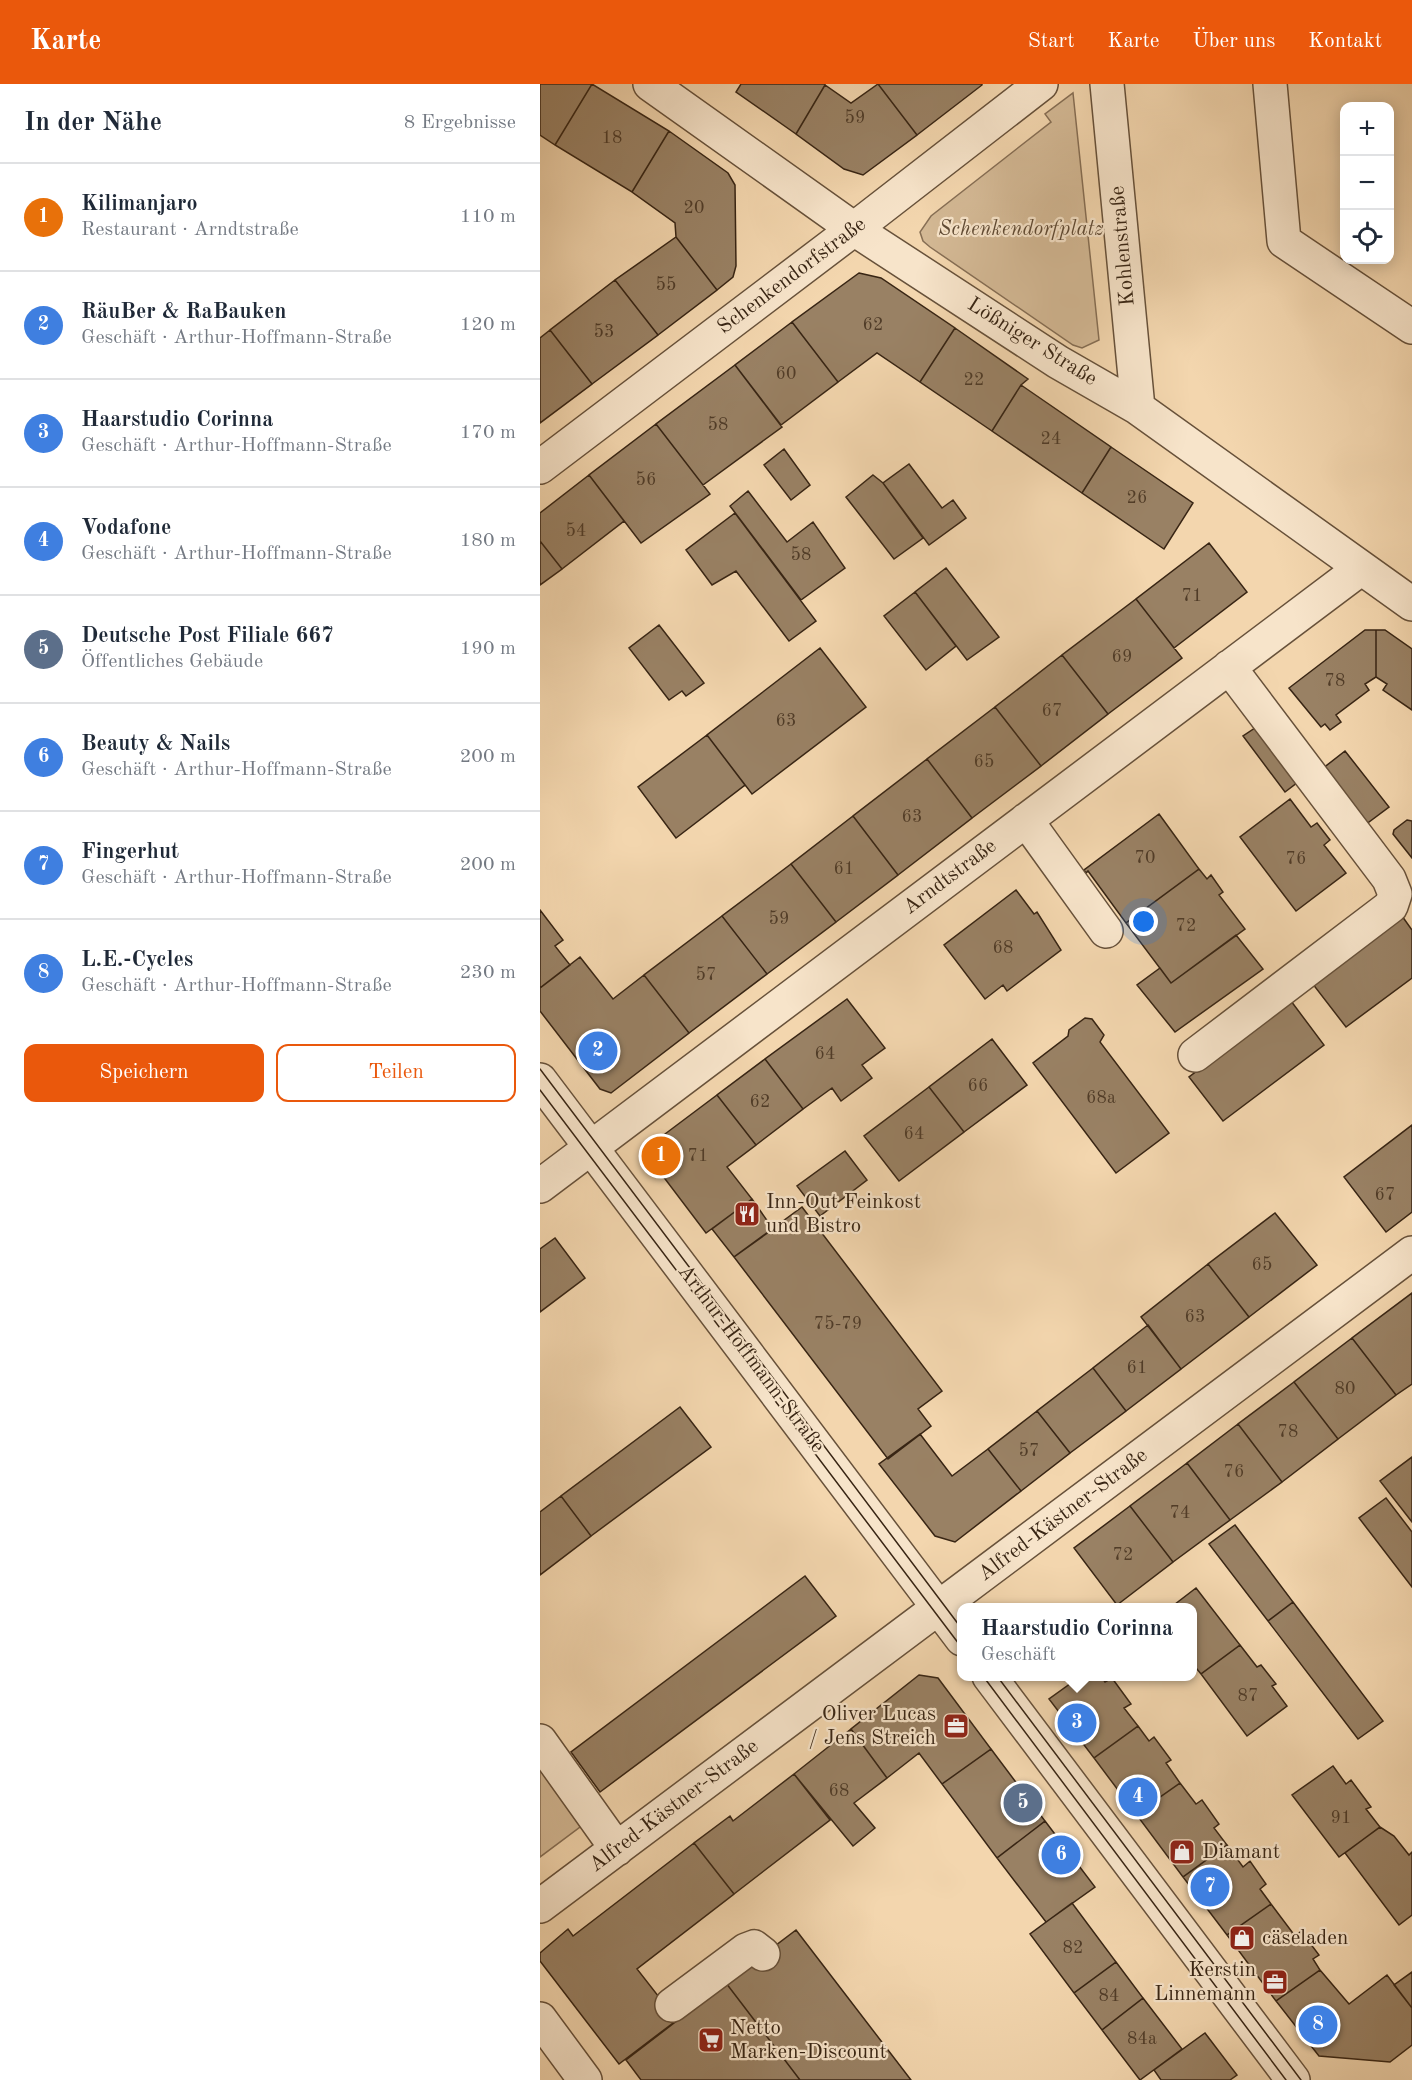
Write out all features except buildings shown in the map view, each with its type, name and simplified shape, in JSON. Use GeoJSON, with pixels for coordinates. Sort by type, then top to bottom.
{"type":"FeatureCollection","features":[{"type":"Feature","properties":{"kind":"street","name":"Lößniger Straße"},"geometry":{"type":"LineString","coordinates":[[650,84],[854,229],[1058,362],[1138,408],[1412,604]]}},
{"type":"Feature","properties":{"kind":"street","name":"Schenkendorfstraße"},"geometry":{"type":"LineString","coordinates":[[540,466],[854,229],[1041,84]]}},
{"type":"Feature","properties":{"kind":"street","name":"Kohlenstraße"},"geometry":{"type":"LineString","coordinates":[[1107,84],[1138,408]]}},
{"type":"Feature","properties":{"kind":"street"},"geometry":{"type":"LineString","coordinates":[[1270,84],[1284,241],[1412,327]]}},
{"type":"Feature","properties":{"kind":"street","name":"Arndtstraße"},"geometry":{"type":"LineString","coordinates":[[540,1186],[1360,569]]}},
{"type":"Feature","properties":{"kind":"street"},"geometry":{"type":"LineString","coordinates":[[1195,1055],[1392,906],[1395,894],[1389,879],[1229,667]]}},
{"type":"Feature","properties":{"kind":"street"},"geometry":{"type":"LineString","coordinates":[[1026,820],[1106,931]]}},
{"type":"Feature","properties":{"kind":"street","name":"Arthur-Hoffmann-Straße"},"geometry":{"type":"LineString","coordinates":[[540,1080],[957,1633]]}},
{"type":"Feature","properties":{"kind":"street","name":"Alfred-Kästner-Straße"},"geometry":{"type":"LineString","coordinates":[[540,1906],[1412,1253]]}},
{"type":"Feature","properties":{"kind":"street"},"geometry":{"type":"LineString","coordinates":[[992,1681],[1293,2080]]}},
{"type":"Feature","properties":{"kind":"street"},"geometry":{"type":"LineString","coordinates":[[540,1741],[617,1849]]}},
{"type":"Feature","properties":{"kind":"street"},"geometry":{"type":"LineString","coordinates":[[672,2006],[746,1950],[754,1947],[763,1954]]}},
{"type":"Feature","properties":{"kind":"street"},"geometry":{"type":"LineString","coordinates":[[540,2019],[585,2080]]}},
{"type":"Feature","properties":{"kind":"green space","name":"Schenkendorfplatz"},"geometry":{"type":"Polygon","coordinates":[[[1073,93],[1099,340],[1082,348],[1073,345],[930,247],[923,241],[920,232],[931,216],[1051,122],[1045,114],[1073,93]]]}},
{"type":"Feature","properties":{"kind":"green space"},"geometry":{"type":"Polygon","coordinates":[[[540,1757],[588,1821],[540,1857],[540,1757]]]}},
{"type":"Feature","properties":{"kind":"tram line"},"geometry":{"type":"LineString","coordinates":[[540,1069],[957,1622]]}},
{"type":"Feature","properties":{"kind":"tram line"},"geometry":{"type":"LineString","coordinates":[[540,1090],[957,1641]]}},
{"type":"Feature","properties":{"kind":"tram line"},"geometry":{"type":"LineString","coordinates":[[987,1681],[1286,2080]]}},
{"type":"Feature","properties":{"kind":"tram line"},"geometry":{"type":"LineString","coordinates":[[1001,1681],[1301,2080]]}},
{"type":"Feature","properties":{"kind":"place","name":"RäuBer & RaBauken"},"geometry":{"type":"Point","coordinates":[598,1051]}},
{"type":"Feature","properties":{"kind":"place","name":"Kilimanjaro"},"geometry":{"type":"Point","coordinates":[661,1156]}},
{"type":"Feature","properties":{"kind":"place","name":"Inn-Out Feinkost und Bistro"},"geometry":{"type":"Point","coordinates":[747,1214]}},
{"type":"Feature","properties":{"kind":"place","name":"Haarstudio Corinna"},"geometry":{"type":"Point","coordinates":[1077,1723]}},
{"type":"Feature","properties":{"kind":"place","name":"Oliver Lucas / Jens Streich"},"geometry":{"type":"Point","coordinates":[956,1726]}},
{"type":"Feature","properties":{"kind":"place","name":"Vodafone"},"geometry":{"type":"Point","coordinates":[1138,1797]}},
{"type":"Feature","properties":{"kind":"place","name":"Deutsche Post Filiale 667"},"geometry":{"type":"Point","coordinates":[1023,1803]}},
{"type":"Feature","properties":{"kind":"place","name":"Diamant"},"geometry":{"type":"Point","coordinates":[1182,1852]}},
{"type":"Feature","properties":{"kind":"place","name":"Beauty & Nails"},"geometry":{"type":"Point","coordinates":[1061,1855]}},
{"type":"Feature","properties":{"kind":"place","name":"Fingerhut"},"geometry":{"type":"Point","coordinates":[1210,1887]}},
{"type":"Feature","properties":{"kind":"place","name":"cäseladen"},"geometry":{"type":"Point","coordinates":[1242,1938]}},
{"type":"Feature","properties":{"kind":"place","name":"Kerstin Linnemann"},"geometry":{"type":"Point","coordinates":[1275,1982]}},
{"type":"Feature","properties":{"kind":"place","name":"L.E.-Cycles"},"geometry":{"type":"Point","coordinates":[1318,2025]}},
{"type":"Feature","properties":{"kind":"place","name":"Netto Marken-Discount"},"geometry":{"type":"Point","coordinates":[711,2040]}}]}
